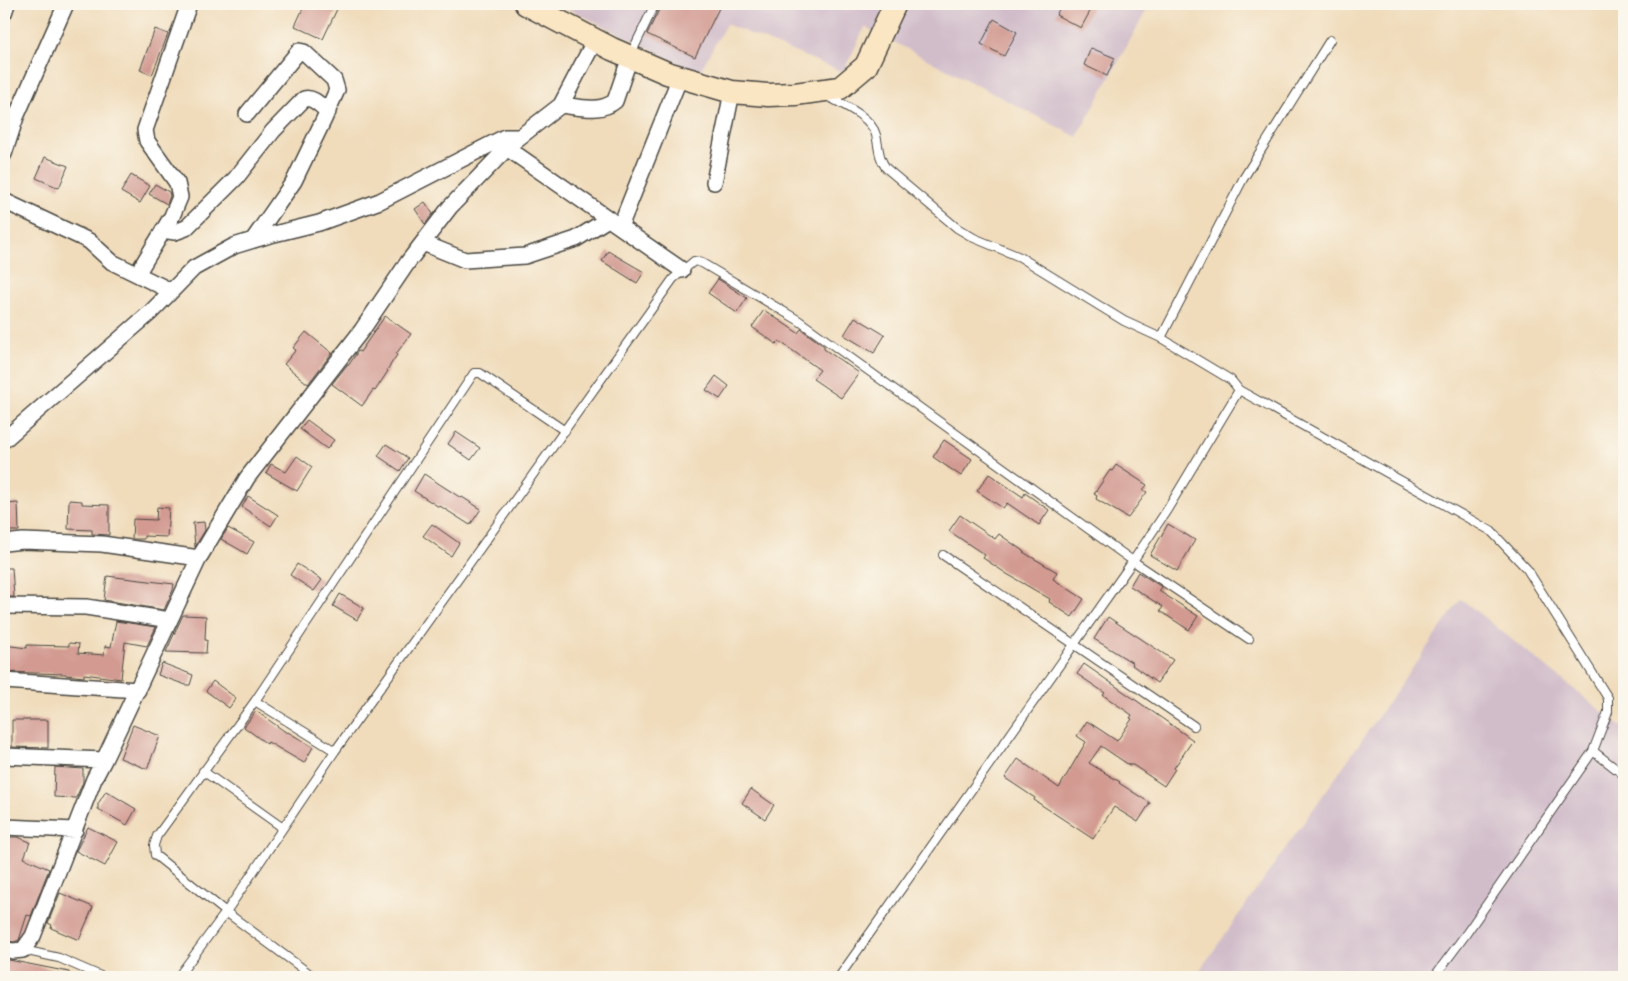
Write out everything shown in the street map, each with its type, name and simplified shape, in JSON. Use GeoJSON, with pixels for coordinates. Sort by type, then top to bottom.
{"type":"FeatureCollection","features":[{"type":"Feature","properties":{"kind":"street"},"geometry":{"type":"LineString","coordinates":[[4,13],[7,4]]}},
{"type":"Feature","properties":{"kind":"street"},"geometry":{"type":"LineString","coordinates":[[4,154],[16,117],[66,4]]}},
{"type":"Feature","properties":{"kind":"street"},"geometry":{"type":"LineString","coordinates":[[137,274],[180,197],[177,183],[147,141],[144,130],[189,4]]}},
{"type":"Feature","properties":{"kind":"street"},"geometry":{"type":"LineString","coordinates":[[526,4],[630,57],[680,77],[732,92],[768,95],[840,88],[866,66],[895,4]]}},
{"type":"Feature","properties":{"kind":"street"},"geometry":{"type":"LineString","coordinates":[[4,949],[13,951],[23,950],[33,936],[94,779],[200,558],[247,478],[362,330],[450,207],[507,148],[561,105],[595,40]]}},
{"type":"Feature","properties":{"kind":"street"},"geometry":{"type":"LineString","coordinates":[[247,114],[299,51],[304,52],[337,85],[337,90],[328,112],[294,181],[253,240]]}},
{"type":"Feature","properties":{"kind":"street"},"geometry":{"type":"LineString","coordinates":[[561,105],[602,108],[610,106],[615,101],[630,57]]}},
{"type":"Feature","properties":{"kind":"street"},"geometry":{"type":"LineString","coordinates":[[423,243],[465,260],[525,256],[576,239],[614,223],[680,77]]}},
{"type":"Feature","properties":{"kind":"street"},"geometry":{"type":"LineString","coordinates":[[714,182],[732,92]]}},
{"type":"Feature","properties":{"kind":"street"},"geometry":{"type":"LineString","coordinates":[[163,230],[175,232],[186,228],[236,178],[273,131],[304,99],[312,99],[328,112]]}},
{"type":"Feature","properties":{"kind":"street"},"geometry":{"type":"LineString","coordinates":[[4,440],[151,312],[194,268],[234,246],[319,223],[380,201],[506,137],[519,137]]}},
{"type":"Feature","properties":{"kind":"street"},"geometry":{"type":"LineString","coordinates":[[507,148],[682,270]]}},
{"type":"Feature","properties":{"kind":"street"},"geometry":{"type":"LineString","coordinates":[[4,200],[89,241],[112,262],[171,291]]}},
{"type":"Feature","properties":{"kind":"street"},"geometry":{"type":"LineString","coordinates":[[4,543],[23,541],[102,544],[200,558]]}},
{"type":"Feature","properties":{"kind":"street"},"geometry":{"type":"LineString","coordinates":[[4,606],[86,607],[170,620]]}},
{"type":"Feature","properties":{"kind":"street"},"geometry":{"type":"LineString","coordinates":[[4,681],[138,690]]}},
{"type":"Feature","properties":{"kind":"street"},"geometry":{"type":"LineString","coordinates":[[4,756],[104,760]]}},
{"type":"Feature","properties":{"kind":"street"},"geometry":{"type":"LineString","coordinates":[[4,827],[75,830]]}},
{"type":"Feature","properties":{"kind":"lane"},"geometry":{"type":"LineString","coordinates":[[630,57],[655,4]]}},
{"type":"Feature","properties":{"kind":"lane"},"geometry":{"type":"LineString","coordinates":[[1161,338],[1243,179],[1330,40]]}},
{"type":"Feature","properties":{"kind":"lane"},"geometry":{"type":"LineString","coordinates":[[816,91],[857,112],[870,123],[876,133],[880,161],[956,228],[974,238],[1020,257],[1124,321],[1161,338],[1231,380],[1239,390],[1491,531],[1527,569],[1608,698],[1608,712],[1593,752],[1434,977]]}},
{"type":"Feature","properties":{"kind":"lane"},"geometry":{"type":"LineString","coordinates":[[178,977],[226,912],[335,752],[564,430],[673,279],[694,261],[702,262],[798,320],[1133,561],[1249,639]]}},
{"type":"Feature","properties":{"kind":"lane"},"geometry":{"type":"LineString","coordinates":[[314,977],[226,912],[155,855],[154,845],[157,836],[255,701],[474,373],[480,373],[564,430]]}},
{"type":"Feature","properties":{"kind":"lane"},"geometry":{"type":"LineString","coordinates":[[839,977],[1168,510],[1239,390]]}},
{"type":"Feature","properties":{"kind":"lane"},"geometry":{"type":"LineString","coordinates":[[943,555],[1194,726]]}},
{"type":"Feature","properties":{"kind":"lane"},"geometry":{"type":"LineString","coordinates":[[255,701],[335,752]]}},
{"type":"Feature","properties":{"kind":"lane"},"geometry":{"type":"LineString","coordinates":[[1593,752],[1624,775]]}},
{"type":"Feature","properties":{"kind":"lane"},"geometry":{"type":"LineString","coordinates":[[203,771],[283,828]]}},
{"type":"Feature","properties":{"kind":"lane"},"geometry":{"type":"LineString","coordinates":[[23,950],[59,958],[103,977]]}},
{"type":"Feature","properties":{"kind":"shaded area"},"geometry":{"type":"Polygon","coordinates":[[[559,4],[1150,4],[1077,137],[865,27],[843,72],[726,24],[699,73],[559,4]]]}},
{"type":"Feature","properties":{"kind":"shaded area"},"geometry":{"type":"Polygon","coordinates":[[[1461,599],[1624,729],[1624,977],[1195,977],[1461,599]]]}},
{"type":"Feature","properties":{"kind":"building"},"geometry":{"type":"Polygon","coordinates":[[[305,4],[330,4],[338,7],[323,39],[295,26],[305,4]]]}},
{"type":"Feature","properties":{"kind":"building"},"geometry":{"type":"Polygon","coordinates":[[[662,4],[721,4],[695,57],[647,34],[662,4]]]}},
{"type":"Feature","properties":{"kind":"building"},"geometry":{"type":"Polygon","coordinates":[[[1062,4],[1094,4],[1081,28],[1056,15],[1062,4]]]}},
{"type":"Feature","properties":{"kind":"building"},"geometry":{"type":"Polygon","coordinates":[[[994,19],[1017,32],[1004,56],[981,44],[994,19]]]}},
{"type":"Feature","properties":{"kind":"building"},"geometry":{"type":"Polygon","coordinates":[[[155,29],[168,34],[152,75],[140,70],[155,29]]]}},
{"type":"Feature","properties":{"kind":"building"},"geometry":{"type":"Polygon","coordinates":[[[1091,48],[1115,58],[1107,76],[1084,65],[1091,48]]]}},
{"type":"Feature","properties":{"kind":"building"},"geometry":{"type":"Polygon","coordinates":[[[45,157],[68,166],[59,188],[36,178],[45,157]]]}},
{"type":"Feature","properties":{"kind":"building"},"geometry":{"type":"Polygon","coordinates":[[[131,175],[150,186],[140,203],[121,192],[131,175]]]}},
{"type":"Feature","properties":{"kind":"building"},"geometry":{"type":"Polygon","coordinates":[[[155,184],[169,192],[170,196],[167,204],[149,194],[155,184]]]}},
{"type":"Feature","properties":{"kind":"building"},"geometry":{"type":"Polygon","coordinates":[[[425,202],[433,214],[425,224],[415,209],[425,202]]]}},
{"type":"Feature","properties":{"kind":"building"},"geometry":{"type":"Polygon","coordinates":[[[608,251],[644,272],[637,283],[602,261],[608,251]]]}},
{"type":"Feature","properties":{"kind":"building"},"geometry":{"type":"Polygon","coordinates":[[[718,279],[747,298],[737,313],[708,293],[718,279]]]}},
{"type":"Feature","properties":{"kind":"building"},"geometry":{"type":"Polygon","coordinates":[[[764,310],[798,333],[801,329],[824,346],[824,349],[859,373],[841,398],[813,379],[820,370],[779,341],[776,344],[752,327],[764,310]]]}},
{"type":"Feature","properties":{"kind":"building"},"geometry":{"type":"Polygon","coordinates":[[[385,316],[411,334],[396,354],[375,391],[373,390],[362,406],[332,384],[358,351],[360,352],[385,316]]]}},
{"type":"Feature","properties":{"kind":"building"},"geometry":{"type":"Polygon","coordinates":[[[855,317],[885,335],[874,353],[844,335],[855,317]]]}},
{"type":"Feature","properties":{"kind":"building"},"geometry":{"type":"Polygon","coordinates":[[[306,332],[332,353],[308,384],[284,364],[296,350],[293,348],[306,332]]]}},
{"type":"Feature","properties":{"kind":"building"},"geometry":{"type":"Polygon","coordinates":[[[716,376],[729,386],[720,399],[706,390],[716,376]]]}},
{"type":"Feature","properties":{"kind":"building"},"geometry":{"type":"Polygon","coordinates":[[[307,420],[334,440],[327,449],[300,429],[307,420]]]}},
{"type":"Feature","properties":{"kind":"building"},"geometry":{"type":"Polygon","coordinates":[[[456,432],[480,448],[471,460],[448,444],[456,432]]]}},
{"type":"Feature","properties":{"kind":"building"},"geometry":{"type":"Polygon","coordinates":[[[944,440],[972,459],[961,476],[933,457],[944,440]]]}},
{"type":"Feature","properties":{"kind":"building"},"geometry":{"type":"Polygon","coordinates":[[[386,444],[408,458],[400,471],[378,456],[386,444]]]}},
{"type":"Feature","properties":{"kind":"building"},"geometry":{"type":"Polygon","coordinates":[[[297,456],[312,467],[297,491],[266,473],[271,464],[286,472],[297,456]]]}},
{"type":"Feature","properties":{"kind":"building"},"geometry":{"type":"Polygon","coordinates":[[[1116,465],[1147,485],[1143,490],[1147,492],[1128,518],[1096,499],[1097,496],[1094,494],[1110,470],[1112,471],[1116,465]]]}},
{"type":"Feature","properties":{"kind":"building"},"geometry":{"type":"Polygon","coordinates":[[[424,474],[481,509],[470,525],[414,491],[424,474]]]}},
{"type":"Feature","properties":{"kind":"building"},"geometry":{"type":"Polygon","coordinates":[[[989,474],[1023,497],[1025,493],[1049,510],[1039,525],[1007,503],[1003,508],[977,491],[989,474]]]}},
{"type":"Feature","properties":{"kind":"building"},"geometry":{"type":"Polygon","coordinates":[[[248,496],[278,515],[271,526],[242,507],[248,496]]]}},
{"type":"Feature","properties":{"kind":"building"},"geometry":{"type":"Polygon","coordinates":[[[69,500],[82,501],[82,504],[109,505],[109,535],[92,534],[92,530],[68,529],[69,500]]]}},
{"type":"Feature","properties":{"kind":"building"},"geometry":{"type":"Polygon","coordinates":[[[18,503],[19,531],[4,531],[4,504],[18,503]]]}},
{"type":"Feature","properties":{"kind":"building"},"geometry":{"type":"Polygon","coordinates":[[[157,507],[169,508],[167,537],[144,536],[144,539],[132,539],[133,519],[156,520],[157,507]]]}},
{"type":"Feature","properties":{"kind":"building"},"geometry":{"type":"Polygon","coordinates":[[[960,515],[995,539],[999,534],[1023,552],[1057,572],[1053,579],[1084,599],[1072,617],[1049,602],[1050,599],[983,558],[985,555],[949,531],[960,515]]]}},
{"type":"Feature","properties":{"kind":"building"},"geometry":{"type":"Polygon","coordinates":[[[204,522],[205,530],[195,547],[193,523],[204,522]]]}},
{"type":"Feature","properties":{"kind":"building"},"geometry":{"type":"Polygon","coordinates":[[[432,524],[459,543],[451,556],[423,536],[432,524]]]}},
{"type":"Feature","properties":{"kind":"building"},"geometry":{"type":"Polygon","coordinates":[[[1168,524],[1195,540],[1177,571],[1150,555],[1168,524]]]}},
{"type":"Feature","properties":{"kind":"building"},"geometry":{"type":"Polygon","coordinates":[[[228,528],[254,542],[247,554],[221,539],[228,528]]]}},
{"type":"Feature","properties":{"kind":"building"},"geometry":{"type":"Polygon","coordinates":[[[297,564],[322,580],[314,591],[290,575],[297,564]]]}},
{"type":"Feature","properties":{"kind":"building"},"geometry":{"type":"Polygon","coordinates":[[[4,568],[12,568],[14,597],[4,597],[4,568]]]}},
{"type":"Feature","properties":{"kind":"building"},"geometry":{"type":"Polygon","coordinates":[[[1138,572],[1162,587],[1159,591],[1198,616],[1189,630],[1160,611],[1163,607],[1130,586],[1138,572]]]}},
{"type":"Feature","properties":{"kind":"building"},"geometry":{"type":"Polygon","coordinates":[[[107,576],[174,584],[164,610],[104,600],[107,576]]]}},
{"type":"Feature","properties":{"kind":"building"},"geometry":{"type":"Polygon","coordinates":[[[340,594],[364,608],[357,620],[333,606],[340,594]]]}},
{"type":"Feature","properties":{"kind":"building"},"geometry":{"type":"Polygon","coordinates":[[[183,615],[206,616],[206,653],[166,652],[183,615]]]}},
{"type":"Feature","properties":{"kind":"building"},"geometry":{"type":"Polygon","coordinates":[[[1108,617],[1173,660],[1157,683],[1132,665],[1133,663],[1094,639],[1108,617]]]}},
{"type":"Feature","properties":{"kind":"building"},"geometry":{"type":"Polygon","coordinates":[[[116,621],[156,627],[147,646],[125,642],[121,679],[84,674],[84,677],[66,674],[4,672],[4,645],[27,648],[27,645],[69,646],[69,643],[79,644],[78,653],[104,655],[105,646],[111,647],[116,621]]]}},
{"type":"Feature","properties":{"kind":"building"},"geometry":{"type":"Polygon","coordinates":[[[162,663],[193,675],[190,685],[158,675],[162,663]]]}},
{"type":"Feature","properties":{"kind":"building"},"geometry":{"type":"Polygon","coordinates":[[[1084,664],[1193,740],[1164,786],[1101,746],[1089,763],[1150,803],[1138,822],[1114,807],[1093,839],[1034,800],[1035,798],[1005,778],[1018,759],[1059,788],[1086,742],[1077,736],[1087,721],[1117,741],[1132,719],[1130,718],[1132,715],[1103,695],[1105,693],[1077,674],[1084,664]]]}},
{"type":"Feature","properties":{"kind":"building"},"geometry":{"type":"Polygon","coordinates":[[[213,681],[236,698],[229,708],[206,691],[213,681]]]}},
{"type":"Feature","properties":{"kind":"building"},"geometry":{"type":"Polygon","coordinates":[[[256,711],[287,733],[313,747],[304,763],[268,742],[267,744],[244,727],[256,711]]]}},
{"type":"Feature","properties":{"kind":"building"},"geometry":{"type":"Polygon","coordinates":[[[12,720],[48,720],[48,748],[12,747],[12,720]]]}},
{"type":"Feature","properties":{"kind":"building"},"geometry":{"type":"Polygon","coordinates":[[[133,725],[160,736],[147,769],[120,758],[133,725]]]}},
{"type":"Feature","properties":{"kind":"building"},"geometry":{"type":"Polygon","coordinates":[[[55,767],[83,769],[83,782],[76,798],[54,797],[55,767]]]}},
{"type":"Feature","properties":{"kind":"building"},"geometry":{"type":"Polygon","coordinates":[[[751,789],[774,805],[765,819],[742,803],[751,789]]]}},
{"type":"Feature","properties":{"kind":"building"},"geometry":{"type":"Polygon","coordinates":[[[106,791],[136,809],[127,825],[98,809],[98,804],[106,791]]]}},
{"type":"Feature","properties":{"kind":"building"},"geometry":{"type":"Polygon","coordinates":[[[88,827],[118,842],[105,866],[76,851],[88,827]]]}},
{"type":"Feature","properties":{"kind":"building"},"geometry":{"type":"Polygon","coordinates":[[[7,837],[18,837],[30,842],[24,858],[49,869],[31,916],[27,915],[19,940],[14,942],[4,940],[4,844],[7,837]]]}},
{"type":"Feature","properties":{"kind":"building"},"geometry":{"type":"Polygon","coordinates":[[[60,893],[93,907],[79,940],[51,928],[52,925],[48,923],[60,893]]]}},
{"type":"Feature","properties":{"kind":"building"},"geometry":{"type":"Polygon","coordinates":[[[4,959],[69,972],[69,977],[4,977],[4,959]]]}}]}
